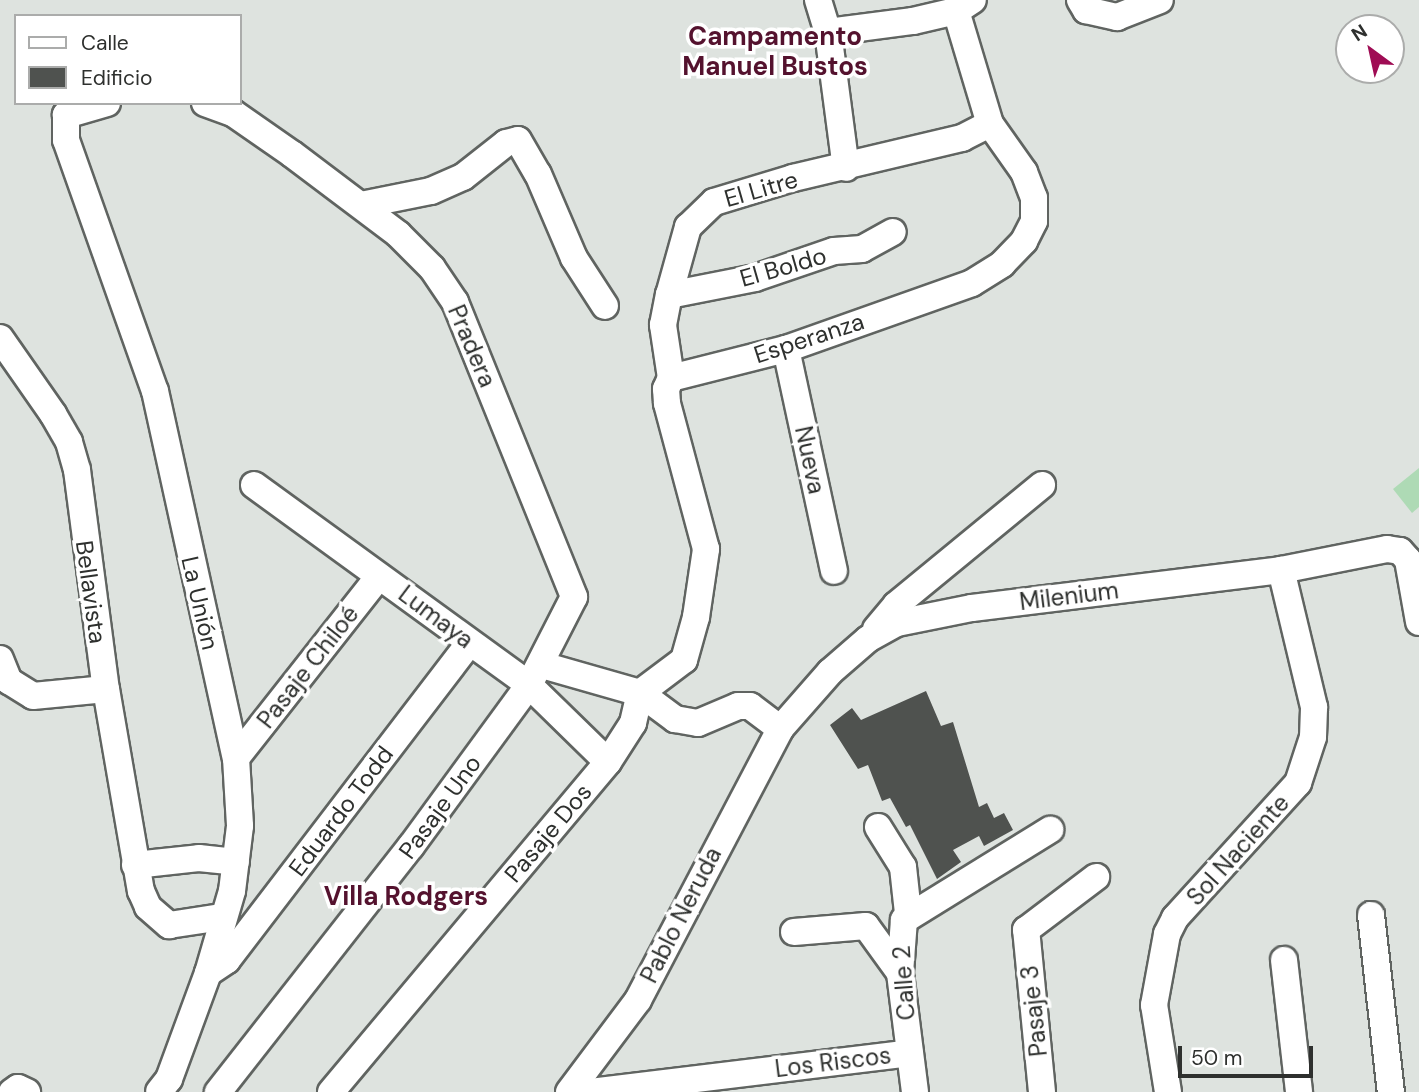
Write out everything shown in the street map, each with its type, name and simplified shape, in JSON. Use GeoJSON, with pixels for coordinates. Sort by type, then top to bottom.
{"type":"FeatureCollection","features":[{"type":"Feature","properties":{"kind":"street"},"geometry":{"type":"LineString","coordinates":[[818,0],[828,33],[846,168]]}},
{"type":"Feature","properties":{"kind":"street"},"geometry":{"type":"LineString","coordinates":[[1080,0],[1086,9],[1117,17],[1160,0]]}},
{"type":"Feature","properties":{"kind":"street"},"geometry":{"type":"LineString","coordinates":[[828,33],[965,5]]}},
{"type":"Feature","properties":{"kind":"street","name":"Esperanza"},"geometry":{"type":"LineString","coordinates":[[671,378],[786,349],[972,283],[1002,264],[1024,241],[1034,221],[1034,198],[1024,172],[990,124],[965,5]]}},
{"type":"Feature","properties":{"kind":"street","name":"La Unión"},"geometry":{"type":"LineString","coordinates":[[100,105],[66,115],[65,140],[155,391],[236,758],[240,826],[232,891],[222,917],[208,973],[169,1079],[159,1092]]}},
{"type":"Feature","properties":{"kind":"street","name":"Pradera"},"geometry":{"type":"LineString","coordinates":[[211,105],[233,113],[361,205],[432,268],[455,302],[574,597],[536,675]]}},
{"type":"Feature","properties":{"kind":"street","name":"El Litre"},"geometry":{"type":"LineString","coordinates":[[671,378],[663,325],[669,295],[688,227],[714,202],[793,178],[846,168],[962,138],[990,124]]}},
{"type":"Feature","properties":{"kind":"street"},"geometry":{"type":"LineString","coordinates":[[361,205],[431,191],[463,177],[506,143],[518,140],[538,174],[574,258],[605,306]]}},
{"type":"Feature","properties":{"kind":"street","name":"El Boldo"},"geometry":{"type":"LineString","coordinates":[[669,295],[755,278],[834,251],[862,249],[893,232]]}},
{"type":"Feature","properties":{"kind":"street","name":"Bellavista"},"geometry":{"type":"LineString","coordinates":[[0,338],[69,442],[77,470],[106,689],[135,865],[148,907],[158,919],[169,925],[194,925],[222,917]]}},
{"type":"Feature","properties":{"kind":"street","name":"Nueva"},"geometry":{"type":"LineString","coordinates":[[786,349],[834,571]]}},
{"type":"Feature","properties":{"kind":"street"},"geometry":{"type":"LineString","coordinates":[[640,693],[684,660],[696,617],[706,549],[667,403],[666,389],[671,378]]}},
{"type":"Feature","properties":{"kind":"street","name":"Lumaya"},"geometry":{"type":"LineString","coordinates":[[254,485],[469,643],[536,675],[608,762]]}},
{"type":"Feature","properties":{"kind":"street"},"geometry":{"type":"LineString","coordinates":[[868,639],[896,605],[1042,485]]}},
{"type":"Feature","properties":{"kind":"street","name":"Milenium"},"geometry":{"type":"LineString","coordinates":[[780,729],[830,672],[868,639],[897,623],[972,608],[1281,570],[1387,549],[1400,551],[1408,560],[1419,622]]}},
{"type":"Feature","properties":{"kind":"street","name":"Sol Naciente"},"geometry":{"type":"LineString","coordinates":[[1168,1092],[1154,1005],[1167,934],[1175,918],[1298,783],[1313,737],[1314,707],[1281,570]]}},
{"type":"Feature","properties":{"kind":"street","name":"Pasaje Chiloé"},"geometry":{"type":"LineString","coordinates":[[236,758],[380,576]]}},
{"type":"Feature","properties":{"kind":"street","name":"Eduardo Todd"},"geometry":{"type":"LineString","coordinates":[[208,973],[227,960],[469,643]]}},
{"type":"Feature","properties":{"kind":"street"},"geometry":{"type":"LineString","coordinates":[[0,659],[9,681],[33,696],[106,689]]}},
{"type":"Feature","properties":{"kind":"street"},"geometry":{"type":"LineString","coordinates":[[536,675],[640,693],[675,719],[698,723],[738,706],[750,706],[780,729]]}},
{"type":"Feature","properties":{"kind":"street","name":"Pasaje Uno"},"geometry":{"type":"LineString","coordinates":[[218,1092],[411,846],[536,675]]}},
{"type":"Feature","properties":{"kind":"street","name":"Pasaje Dos"},"geometry":{"type":"LineString","coordinates":[[331,1092],[608,762],[633,723],[640,693]]}},
{"type":"Feature","properties":{"kind":"street","name":"Pablo Neruda"},"geometry":{"type":"LineString","coordinates":[[569,1092],[638,1000],[780,729]]}},
{"type":"Feature","properties":{"kind":"street"},"geometry":{"type":"LineString","coordinates":[[878,827],[903,867],[908,913]]}},
{"type":"Feature","properties":{"kind":"street","name":"Calle 2"},"geometry":{"type":"LineString","coordinates":[[915,1092],[900,973],[901,930],[908,913],[1050,830]]}},
{"type":"Feature","properties":{"kind":"street"},"geometry":{"type":"LineString","coordinates":[[135,865],[199,858],[236,862]]}},
{"type":"Feature","properties":{"kind":"street","name":"Pasaje 3"},"geometry":{"type":"LineString","coordinates":[[1041,1092],[1026,930],[1097,877]]}},
{"type":"Feature","properties":{"kind":"street"},"geometry":{"type":"LineString","coordinates":[[1371,915],[1391,1092]]}},
{"type":"Feature","properties":{"kind":"street"},"geometry":{"type":"LineString","coordinates":[[794,932],[866,926],[900,973]]}},
{"type":"Feature","properties":{"kind":"street"},"geometry":{"type":"LineString","coordinates":[[1284,960],[1299,1092]]}},
{"type":"Feature","properties":{"kind":"street","name":"Los Riscos"},"geometry":{"type":"LineString","coordinates":[[589,1092],[910,1053]]}},
{"type":"Feature","properties":{"kind":"green space"},"geometry":{"type":"Polygon","coordinates":[[[1419,468],[1419,507],[1412,513],[1393,489],[1419,468]]]}},
{"type":"Feature","properties":{"kind":"building"},"geometry":{"type":"Polygon","coordinates":[[[926,691],[941,726],[953,722],[979,807],[987,803],[994,818],[1004,813],[1013,830],[984,846],[979,836],[953,850],[961,862],[937,879],[910,825],[906,827],[890,798],[882,801],[868,765],[858,769],[830,725],[852,708],[861,720],[926,691]]]}},
{"type":"Feature","properties":{"kind":"district","name":"Campamento Manuel Bustos"},"geometry":{"type":"Point","coordinates":[775,52]}},
{"type":"Feature","properties":{"kind":"district","name":"Villa Rodgers"},"geometry":{"type":"Point","coordinates":[406,897]}}]}
